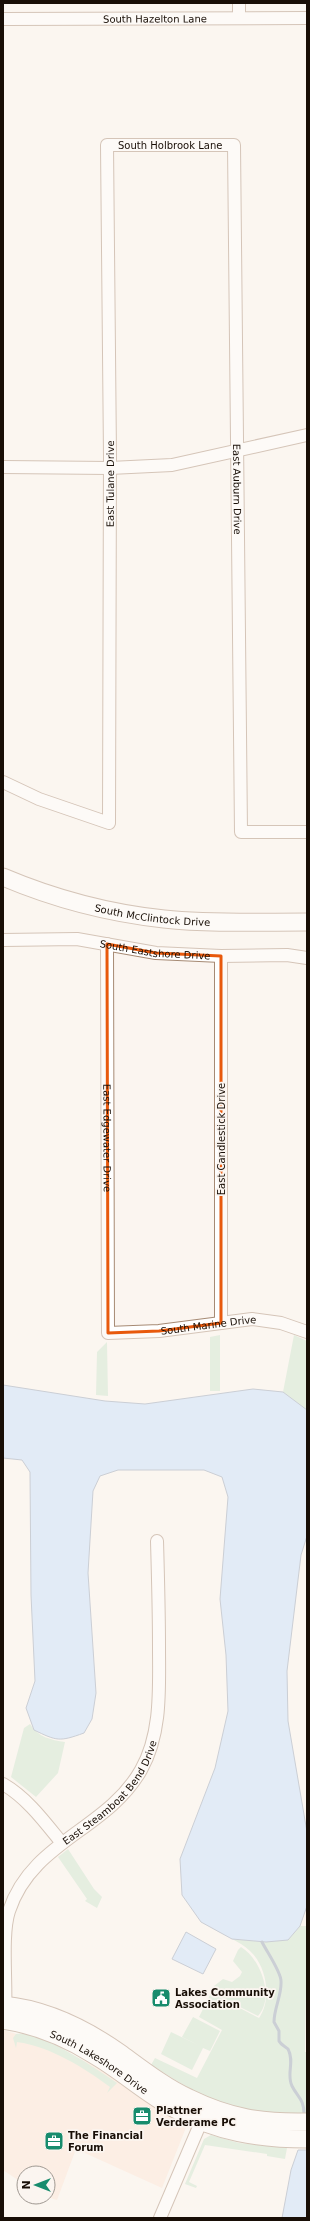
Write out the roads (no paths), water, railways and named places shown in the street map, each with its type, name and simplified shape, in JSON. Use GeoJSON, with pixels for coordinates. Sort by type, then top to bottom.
{"type":"FeatureCollection","features":[{"type":"Feature","properties":{"kind":"street"},"geometry":{"type":"LineString","coordinates":[[239,3],[239,18]]}},
{"type":"Feature","properties":{"kind":"street","name":"South Hazelton Lane"},"geometry":{"type":"LineString","coordinates":[[3,19],[307,18]]}},
{"type":"Feature","properties":{"kind":"street","name":"South Holbrook Lane"},"geometry":{"type":"LineString","coordinates":[[107,145],[234,145]]}},
{"type":"Feature","properties":{"kind":"street","name":"East Tulane Drive"},"geometry":{"type":"LineString","coordinates":[[3,782],[39,799],[110,823],[110,468],[107,145]]}},
{"type":"Feature","properties":{"kind":"street","name":"East Auburn Drive"},"geometry":{"type":"LineString","coordinates":[[234,145],[241,832],[307,832]]}},
{"type":"Feature","properties":{"kind":"street"},"geometry":{"type":"LineString","coordinates":[[3,467],[110,468],[172,464],[307,435]]}},
{"type":"Feature","properties":{"kind":"street","name":"South McClintock Drive"},"geometry":{"type":"LineString","coordinates":[[3,878],[69,901],[108,911],[148,917],[192,921],[307,922]]}},
{"type":"Feature","properties":{"kind":"street","name":"South Eastshore Drive"},"geometry":{"type":"LineString","coordinates":[[3,940],[77,939],[156,954],[221,956],[287,955],[307,958]]}},
{"type":"Feature","properties":{"kind":"street","name":"East Edgewater Drive"},"geometry":{"type":"LineString","coordinates":[[107,944],[108,1333]]}},
{"type":"Feature","properties":{"kind":"street","name":"East Candlestick Drive"},"geometry":{"type":"LineString","coordinates":[[221,956],[221,1323]]}},
{"type":"Feature","properties":{"kind":"street","name":"South Marine Drive"},"geometry":{"type":"LineString","coordinates":[[108,1333],[159,1331],[252,1319],[281,1323],[307,1332]]}},
{"type":"Feature","properties":{"kind":"street","name":"East Steamboat Bend Drive"},"geometry":{"type":"LineString","coordinates":[[4,2013],[9,1912],[21,1885],[42,1859],[61,1842],[97,1818],[126,1793],[141,1769],[156,1732],[159,1690],[157,1541]]}},
{"type":"Feature","properties":{"kind":"street"},"geometry":{"type":"LineString","coordinates":[[3,1784],[12,1790],[40,1816],[61,1842]]}},
{"type":"Feature","properties":{"kind":"street","name":"South Lakeshore Drive"},"geometry":{"type":"LineString","coordinates":[[4,2013],[208,2107],[234,2116],[264,2122],[307,2122]]}},
{"type":"Feature","properties":{"kind":"street","name":"South Lakeshore Drive"},"geometry":{"type":"LineString","coordinates":[[135,2074],[175,2110],[201,2122],[229,2131],[260,2137],[307,2139]]}},
{"type":"Feature","properties":{"kind":"street"},"geometry":{"type":"LineString","coordinates":[[160,2218],[208,2107]]}},
{"type":"Feature","properties":{"kind":"water"},"geometry":{"type":"Polygon","coordinates":[[[3,1385],[105,1401],[145,1404],[253,1389],[283,1392],[307,1410],[307,1536],[301,1555],[287,1671],[288,1721],[307,1832],[307,1906],[300,1926],[288,1940],[266,1942],[232,1939],[201,1922],[182,1895],[180,1859],[215,1768],[228,1711],[226,1655],[220,1599],[228,1497],[222,1477],[204,1470],[118,1470],[100,1476],[93,1491],[88,1573],[96,1693],[92,1719],[84,1733],[63,1739],[48,1736],[34,1730],[26,1708],[35,1681],[31,1595],[30,1472],[22,1460],[3,1458],[3,1385]]]}},
{"type":"Feature","properties":{"kind":"water"},"geometry":{"type":"Polygon","coordinates":[[[186,1932],[216,1949],[203,1974],[172,1959],[186,1932]]]}},
{"type":"Feature","properties":{"kind":"water"},"geometry":{"type":"Polygon","coordinates":[[[298,2150],[307,2150],[307,2218],[282,2218],[291,2170],[298,2150]]]}},
{"type":"Feature","properties":{"kind":"waterway"},"geometry":{"type":"LineString","coordinates":[[262,1942],[276,1967],[281,1981],[274,2022],[279,2031],[279,2041],[288,2049],[290,2054],[290,2081],[302,2102],[304,2114]]}},
{"type":"Feature","properties":{"kind":"place","name":"Lakes Community Association"},"geometry":{"type":"Point","coordinates":[161,1998]}},
{"type":"Feature","properties":{"kind":"place","name":"Plattner Verderame PC"},"geometry":{"type":"Point","coordinates":[142,2116]}},
{"type":"Feature","properties":{"kind":"place","name":"The Financial Forum"},"geometry":{"type":"Point","coordinates":[54,2141]}}]}
